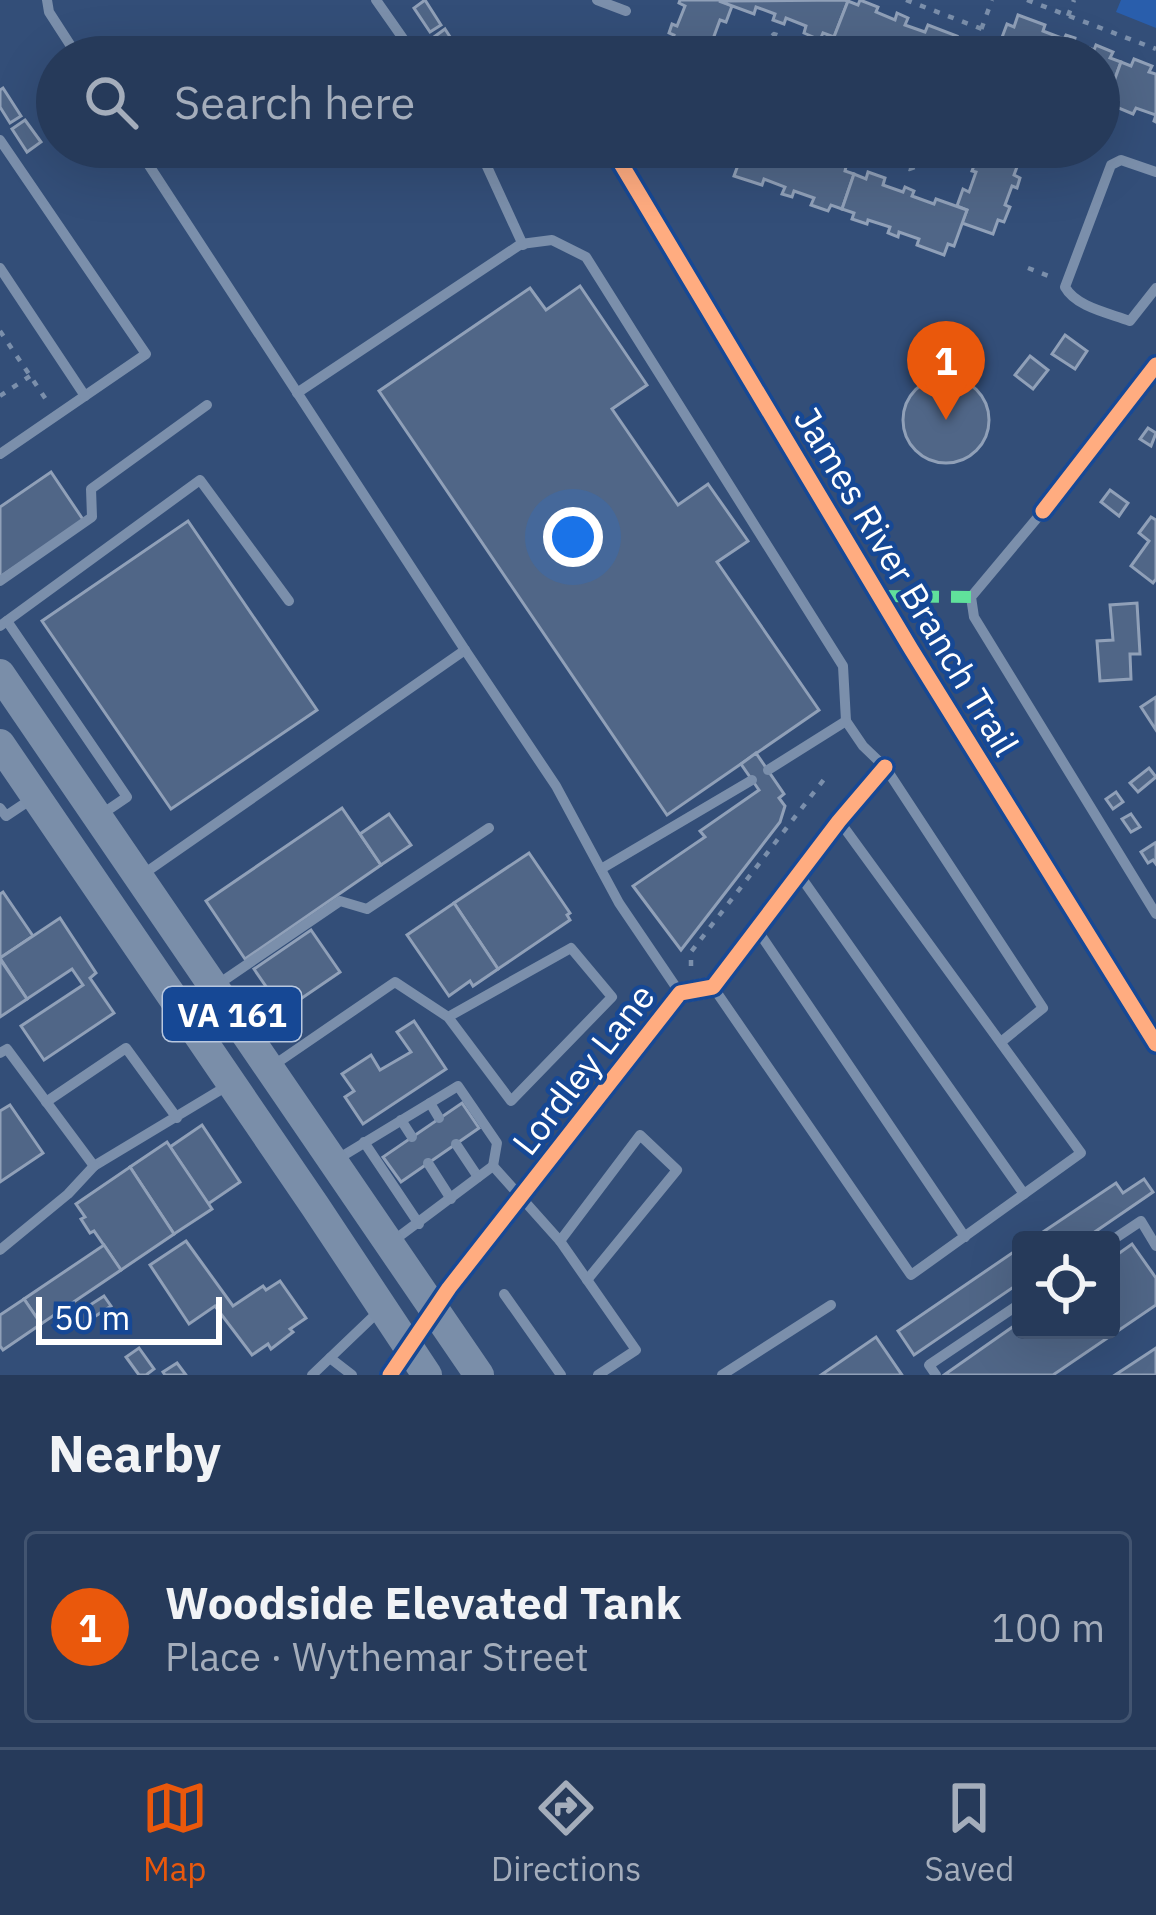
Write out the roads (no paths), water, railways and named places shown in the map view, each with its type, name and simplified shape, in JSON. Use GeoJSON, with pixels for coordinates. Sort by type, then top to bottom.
{"type":"FeatureCollection","features":[{"type":"Feature","properties":{"kind":"main road","name":"VA 161"},"geometry":{"type":"LineString","coordinates":[[0,674],[479,1375]]}},
{"type":"Feature","properties":{"kind":"main road","name":"VA 161"},"geometry":{"type":"LineString","coordinates":[[0,744],[427,1375]]}},
{"type":"Feature","properties":{"kind":"street"},"geometry":{"type":"LineString","coordinates":[[1042,511],[1156,365]]}},
{"type":"Feature","properties":{"kind":"street","name":"Lordley Lane"},"geometry":{"type":"LineString","coordinates":[[390,1375],[435,1309],[685,983],[713,987],[885,767]]}},
{"type":"Feature","properties":{"kind":"lane"},"geometry":{"type":"LineString","coordinates":[[47,0],[64,36]]}},
{"type":"Feature","properties":{"kind":"lane"},"geometry":{"type":"LineString","coordinates":[[376,0],[401,36]]}},
{"type":"Feature","properties":{"kind":"lane"},"geometry":{"type":"LineString","coordinates":[[597,0],[626,10]]}},
{"type":"Feature","properties":{"kind":"lane"},"geometry":{"type":"LineString","coordinates":[[0,140],[146,354],[0,454]]}},
{"type":"Feature","properties":{"kind":"lane"},"geometry":{"type":"LineString","coordinates":[[1120,161],[1156,172]]}},
{"type":"Feature","properties":{"kind":"lane"},"geometry":{"type":"LineString","coordinates":[[151,168],[556,786],[619,903],[685,983]]}},
{"type":"Feature","properties":{"kind":"lane"},"geometry":{"type":"LineString","coordinates":[[488,168],[523,244]]}},
{"type":"Feature","properties":{"kind":"lane"},"geometry":{"type":"LineString","coordinates":[[1110,168],[1065,287],[1071,298],[1130,321],[1156,288]]}},
{"type":"Feature","properties":{"kind":"lane"},"geometry":{"type":"LineString","coordinates":[[297,393],[523,244],[552,240],[586,257],[843,666],[846,721],[862,746],[885,767],[1043,1008],[1000,1042]]}},
{"type":"Feature","properties":{"kind":"lane"},"geometry":{"type":"LineString","coordinates":[[0,268],[85,396]]}},
{"type":"Feature","properties":{"kind":"lane"},"geometry":{"type":"LineString","coordinates":[[0,581],[92,517],[91,489],[207,405]]}},
{"type":"Feature","properties":{"kind":"lane"},"geometry":{"type":"LineString","coordinates":[[98,817],[127,797],[4,623],[200,480],[289,601]]}},
{"type":"Feature","properties":{"kind":"lane"},"geometry":{"type":"LineString","coordinates":[[1042,511],[971,597],[974,617],[1156,914]]}},
{"type":"Feature","properties":{"kind":"lane"},"geometry":{"type":"LineString","coordinates":[[139,877],[465,650]]}},
{"type":"Feature","properties":{"kind":"lane"},"geometry":{"type":"LineString","coordinates":[[768,770],[846,721]]}},
{"type":"Feature","properties":{"kind":"lane"},"geometry":{"type":"LineString","coordinates":[[601,869],[752,780]]}},
{"type":"Feature","properties":{"kind":"lane"},"geometry":{"type":"LineString","coordinates":[[0,808],[6,815],[35,796]]}},
{"type":"Feature","properties":{"kind":"lane"},"geometry":{"type":"LineString","coordinates":[[713,987],[911,1275],[1081,1153],[839,821]]}},
{"type":"Feature","properties":{"kind":"lane"},"geometry":{"type":"LineString","coordinates":[[214,987],[340,901],[367,909],[488,828]]}},
{"type":"Feature","properties":{"kind":"lane"},"geometry":{"type":"LineString","coordinates":[[798,873],[1024,1194]]}},
{"type":"Feature","properties":{"kind":"lane"},"geometry":{"type":"LineString","coordinates":[[756,929],[964,1237]]}},
{"type":"Feature","properties":{"kind":"lane"},"geometry":{"type":"LineString","coordinates":[[268,1069],[395,982],[448,1016],[512,1101],[612,997],[571,948],[448,1016]]}},
{"type":"Feature","properties":{"kind":"lane"},"geometry":{"type":"LineString","coordinates":[[46,1102],[125,1048],[177,1118]]}},
{"type":"Feature","properties":{"kind":"lane"},"geometry":{"type":"LineString","coordinates":[[0,1053],[7,1049],[94,1166]]}},
{"type":"Feature","properties":{"kind":"lane"},"geometry":{"type":"LineString","coordinates":[[0,1250],[94,1166],[231,1083]]}},
{"type":"Feature","properties":{"kind":"lane"},"geometry":{"type":"LineString","coordinates":[[333,1161],[458,1086],[497,1143],[493,1166],[390,1243]]}},
{"type":"Feature","properties":{"kind":"lane"},"geometry":{"type":"LineString","coordinates":[[430,1103],[439,1118]]}},
{"type":"Feature","properties":{"kind":"lane"},"geometry":{"type":"LineString","coordinates":[[400,1120],[412,1137]]}},
{"type":"Feature","properties":{"kind":"lane"},"geometry":{"type":"LineString","coordinates":[[560,1241],[640,1135],[677,1169],[587,1280]]}},
{"type":"Feature","properties":{"kind":"lane"},"geometry":{"type":"LineString","coordinates":[[364,1142],[419,1223]]}},
{"type":"Feature","properties":{"kind":"lane"},"geometry":{"type":"LineString","coordinates":[[456,1144],[478,1177]]}},
{"type":"Feature","properties":{"kind":"lane"},"geometry":{"type":"LineString","coordinates":[[428,1163],[451,1199]]}},
{"type":"Feature","properties":{"kind":"lane"},"geometry":{"type":"LineString","coordinates":[[493,1166],[560,1241],[637,1350],[598,1375]]}},
{"type":"Feature","properties":{"kind":"lane"},"geometry":{"type":"LineString","coordinates":[[1120,1235],[1142,1221],[1156,1246]]}},
{"type":"Feature","properties":{"kind":"lane"},"geometry":{"type":"LineString","coordinates":[[504,1294],[561,1375]]}},
{"type":"Feature","properties":{"kind":"lane"},"geometry":{"type":"LineString","coordinates":[[722,1375],[831,1305]]}},
{"type":"Feature","properties":{"kind":"lane"},"geometry":{"type":"LineString","coordinates":[[312,1375],[382,1309]]}},
{"type":"Feature","properties":{"kind":"lane"},"geometry":{"type":"LineString","coordinates":[[936,1375],[929,1365],[1012,1309]]}},
{"type":"Feature","properties":{"kind":"lane"},"geometry":{"type":"LineString","coordinates":[[330,1358],[352,1375]]}},
{"type":"Feature","properties":{"kind":"place","name":"Woodside Elevated Tank"},"geometry":{"type":"Point","coordinates":[946,420]}}]}
